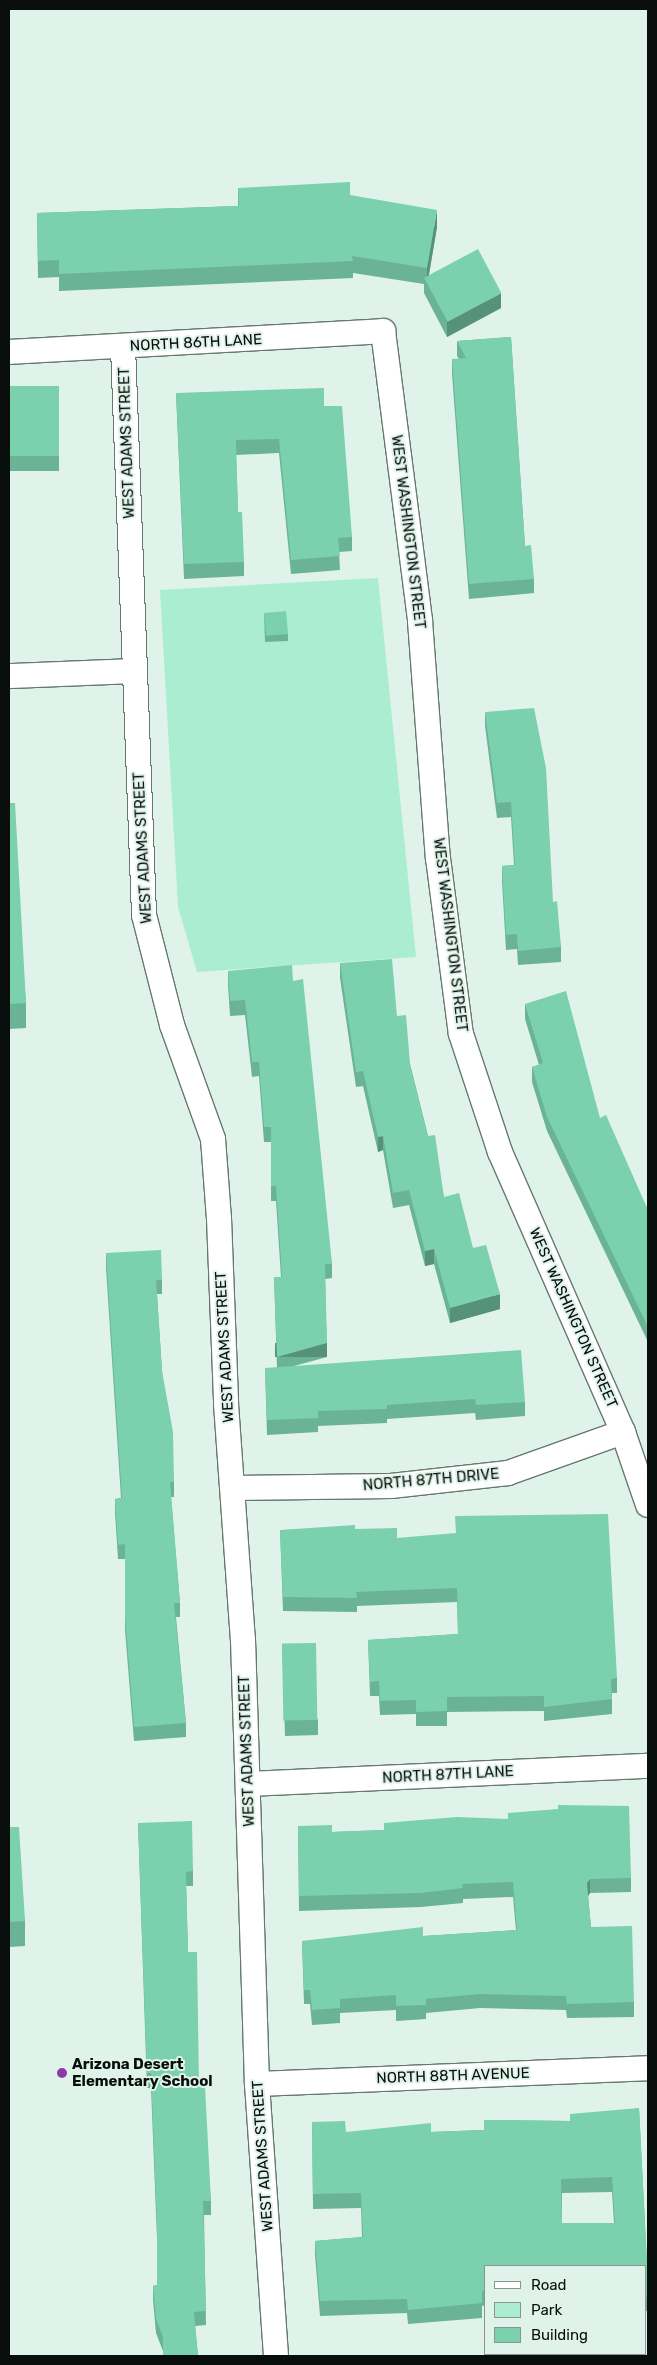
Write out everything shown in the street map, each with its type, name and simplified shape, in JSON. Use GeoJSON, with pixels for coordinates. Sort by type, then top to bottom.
{"type":"FeatureCollection","features":[{"type":"Feature","properties":{"kind":"street","name":"NORTH 86TH LANE"},"geometry":{"type":"LineString","coordinates":[[9,352],[383,332]]}},
{"type":"Feature","properties":{"kind":"street","name":"WEST WASHINGTON STREET"},"geometry":{"type":"LineString","coordinates":[[383,332],[420,621],[438,858],[461,1034],[500,1152],[622,1432],[648,1505]]}},
{"type":"Feature","properties":{"kind":"street","name":"WEST ADAMS STREET"},"geometry":{"type":"LineString","coordinates":[[123,347],[144,915],[172,1025],[213,1139],[249,1784],[258,2084],[276,2356]]}},
{"type":"Feature","properties":{"kind":"street"},"geometry":{"type":"LineString","coordinates":[[9,676],[135,671]]}},
{"type":"Feature","properties":{"kind":"street","name":"NORTH 87TH DRIVE"},"geometry":{"type":"LineString","coordinates":[[233,1488],[391,1486],[508,1473],[622,1432]]}},
{"type":"Feature","properties":{"kind":"street","name":"NORTH 87TH LANE"},"geometry":{"type":"LineString","coordinates":[[249,1784],[648,1766]]}},
{"type":"Feature","properties":{"kind":"street","name":"NORTH 88TH AVENUE"},"geometry":{"type":"LineString","coordinates":[[258,2084],[648,2068]]}},
{"type":"Feature","properties":{"kind":"green space"},"geometry":{"type":"Polygon","coordinates":[[[378,578],[416,957],[197,972],[178,907],[160,590],[378,578]]]}},
{"type":"Feature","properties":{"kind":"building"},"geometry":{"type":"Polygon","coordinates":[[[350,182],[350,195],[437,210],[427,268],[352,256],[353,261],[59,274],[59,260],[38,261],[37,213],[239,206],[238,188],[350,182]]]}},
{"type":"Feature","properties":{"kind":"building"},"geometry":{"type":"Polygon","coordinates":[[[478,249],[501,293],[448,322],[424,278],[478,249]]]}},
{"type":"Feature","properties":{"kind":"building"},"geometry":{"type":"Polygon","coordinates":[[[511,337],[525,546],[531,545],[534,579],[469,584],[452,359],[466,358],[457,341],[511,337]]]}},
{"type":"Feature","properties":{"kind":"building"},"geometry":{"type":"Polygon","coordinates":[[[9,386],[59,386],[59,456],[9,456],[9,386]]]}},
{"type":"Feature","properties":{"kind":"building"},"geometry":{"type":"Polygon","coordinates":[[[324,388],[324,406],[342,406],[352,537],[338,538],[340,556],[291,560],[279,439],[236,440],[238,512],[242,512],[244,562],[184,564],[176,393],[324,388]]]}},
{"type":"Feature","properties":{"kind":"building"},"geometry":{"type":"Polygon","coordinates":[[[286,611],[288,634],[266,636],[264,613],[286,611]]]}},
{"type":"Feature","properties":{"kind":"building"},"geometry":{"type":"Polygon","coordinates":[[[534,708],[546,768],[553,902],[557,901],[561,947],[518,951],[517,934],[506,935],[502,866],[515,865],[511,802],[497,803],[485,712],[534,708]]]}},
{"type":"Feature","properties":{"kind":"building"},"geometry":{"type":"Polygon","coordinates":[[[9,803],[15,803],[26,1003],[9,1004],[9,803]]]}},
{"type":"Feature","properties":{"kind":"building"},"geometry":{"type":"Polygon","coordinates":[[[392,959],[397,1016],[406,1015],[410,1064],[428,1136],[435,1135],[444,1197],[459,1193],[473,1248],[486,1245],[500,1294],[450,1308],[434,1249],[425,1251],[409,1190],[393,1193],[383,1136],[378,1137],[363,1071],[356,1072],[340,963],[392,959]]]}},
{"type":"Feature","properties":{"kind":"building"},"geometry":{"type":"Polygon","coordinates":[[[292,965],[293,981],[303,979],[332,1264],[325,1264],[327,1343],[277,1357],[274,1277],[282,1277],[276,1186],[271,1186],[271,1127],[264,1127],[259,1062],[252,1062],[245,1000],[230,1001],[228,971],[292,965]]]}},
{"type":"Feature","properties":{"kind":"building"},"geometry":{"type":"Polygon","coordinates":[[[566,991],[600,1118],[606,1115],[648,1210],[648,1327],[547,1117],[532,1067],[543,1063],[525,1004],[566,991]]]}},
{"type":"Feature","properties":{"kind":"building"},"geometry":{"type":"Polygon","coordinates":[[[161,1250],[162,1280],[156,1280],[162,1371],[173,1432],[174,1482],[170,1482],[180,1603],[174,1603],[186,1723],[134,1727],[125,1616],[125,1544],[118,1545],[115,1499],[122,1498],[106,1253],[161,1250]]]}},
{"type":"Feature","properties":{"kind":"building"},"geometry":{"type":"Polygon","coordinates":[[[521,1350],[525,1402],[476,1405],[475,1399],[387,1405],[387,1409],[318,1411],[318,1418],[267,1420],[265,1368],[521,1350]]]}},
{"type":"Feature","properties":{"kind":"building"},"geometry":{"type":"Polygon","coordinates":[[[608,1514],[617,1678],[611,1679],[612,1699],[544,1707],[544,1696],[447,1697],[447,1711],[416,1712],[416,1700],[380,1701],[379,1681],[370,1682],[368,1640],[458,1634],[457,1588],[356,1592],[357,1598],[283,1597],[280,1530],[355,1525],[355,1529],[397,1528],[397,1538],[456,1533],[455,1516],[608,1514]]]}},
{"type":"Feature","properties":{"kind":"building"},"geometry":{"type":"Polygon","coordinates":[[[316,1643],[317,1720],[283,1721],[282,1644],[316,1643]]]}},
{"type":"Feature","properties":{"kind":"building"},"geometry":{"type":"Polygon","coordinates":[[[558,1805],[629,1806],[631,1878],[590,1879],[587,1883],[591,1927],[632,1926],[634,2002],[567,2004],[566,1996],[480,1994],[426,1999],[426,2005],[396,2006],[396,1995],[340,1999],[340,2008],[312,2010],[310,1990],[304,1990],[302,1941],[423,1927],[423,1936],[517,1930],[513,1882],[462,1884],[463,1888],[421,1893],[299,1896],[298,1826],[332,1825],[332,1832],[384,1830],[384,1823],[457,1817],[508,1819],[508,1813],[558,1809],[558,1805]]]}},
{"type":"Feature","properties":{"kind":"building"},"geometry":{"type":"Polygon","coordinates":[[[192,1821],[193,1871],[186,1872],[188,1952],[197,1952],[199,2086],[205,2086],[211,2201],[203,2201],[206,2311],[194,2312],[198,2356],[163,2356],[163,2337],[156,2319],[153,2286],[157,2285],[157,2225],[151,2073],[147,2073],[138,1823],[192,1821]]]}},
{"type":"Feature","properties":{"kind":"building"},"geometry":{"type":"Polygon","coordinates":[[[9,1827],[19,1827],[25,1921],[9,1922],[9,1827]]]}},
{"type":"Feature","properties":{"kind":"building"},"geometry":{"type":"Polygon","coordinates":[[[639,2108],[648,2282],[648,2297],[647,2265],[484,2265],[482,2303],[408,2310],[407,2299],[320,2301],[315,2241],[363,2237],[361,2193],[313,2194],[312,2122],[345,2121],[346,2132],[431,2123],[431,2132],[484,2130],[484,2120],[570,2121],[570,2114],[639,2108]],[[612,2177],[561,2179],[562,2223],[615,2223],[612,2177]]]}},
{"type":"Feature","properties":{"kind":"place","name":"Arizona Desert Elementary School"},"geometry":{"type":"Point","coordinates":[62,2073]}}]}
